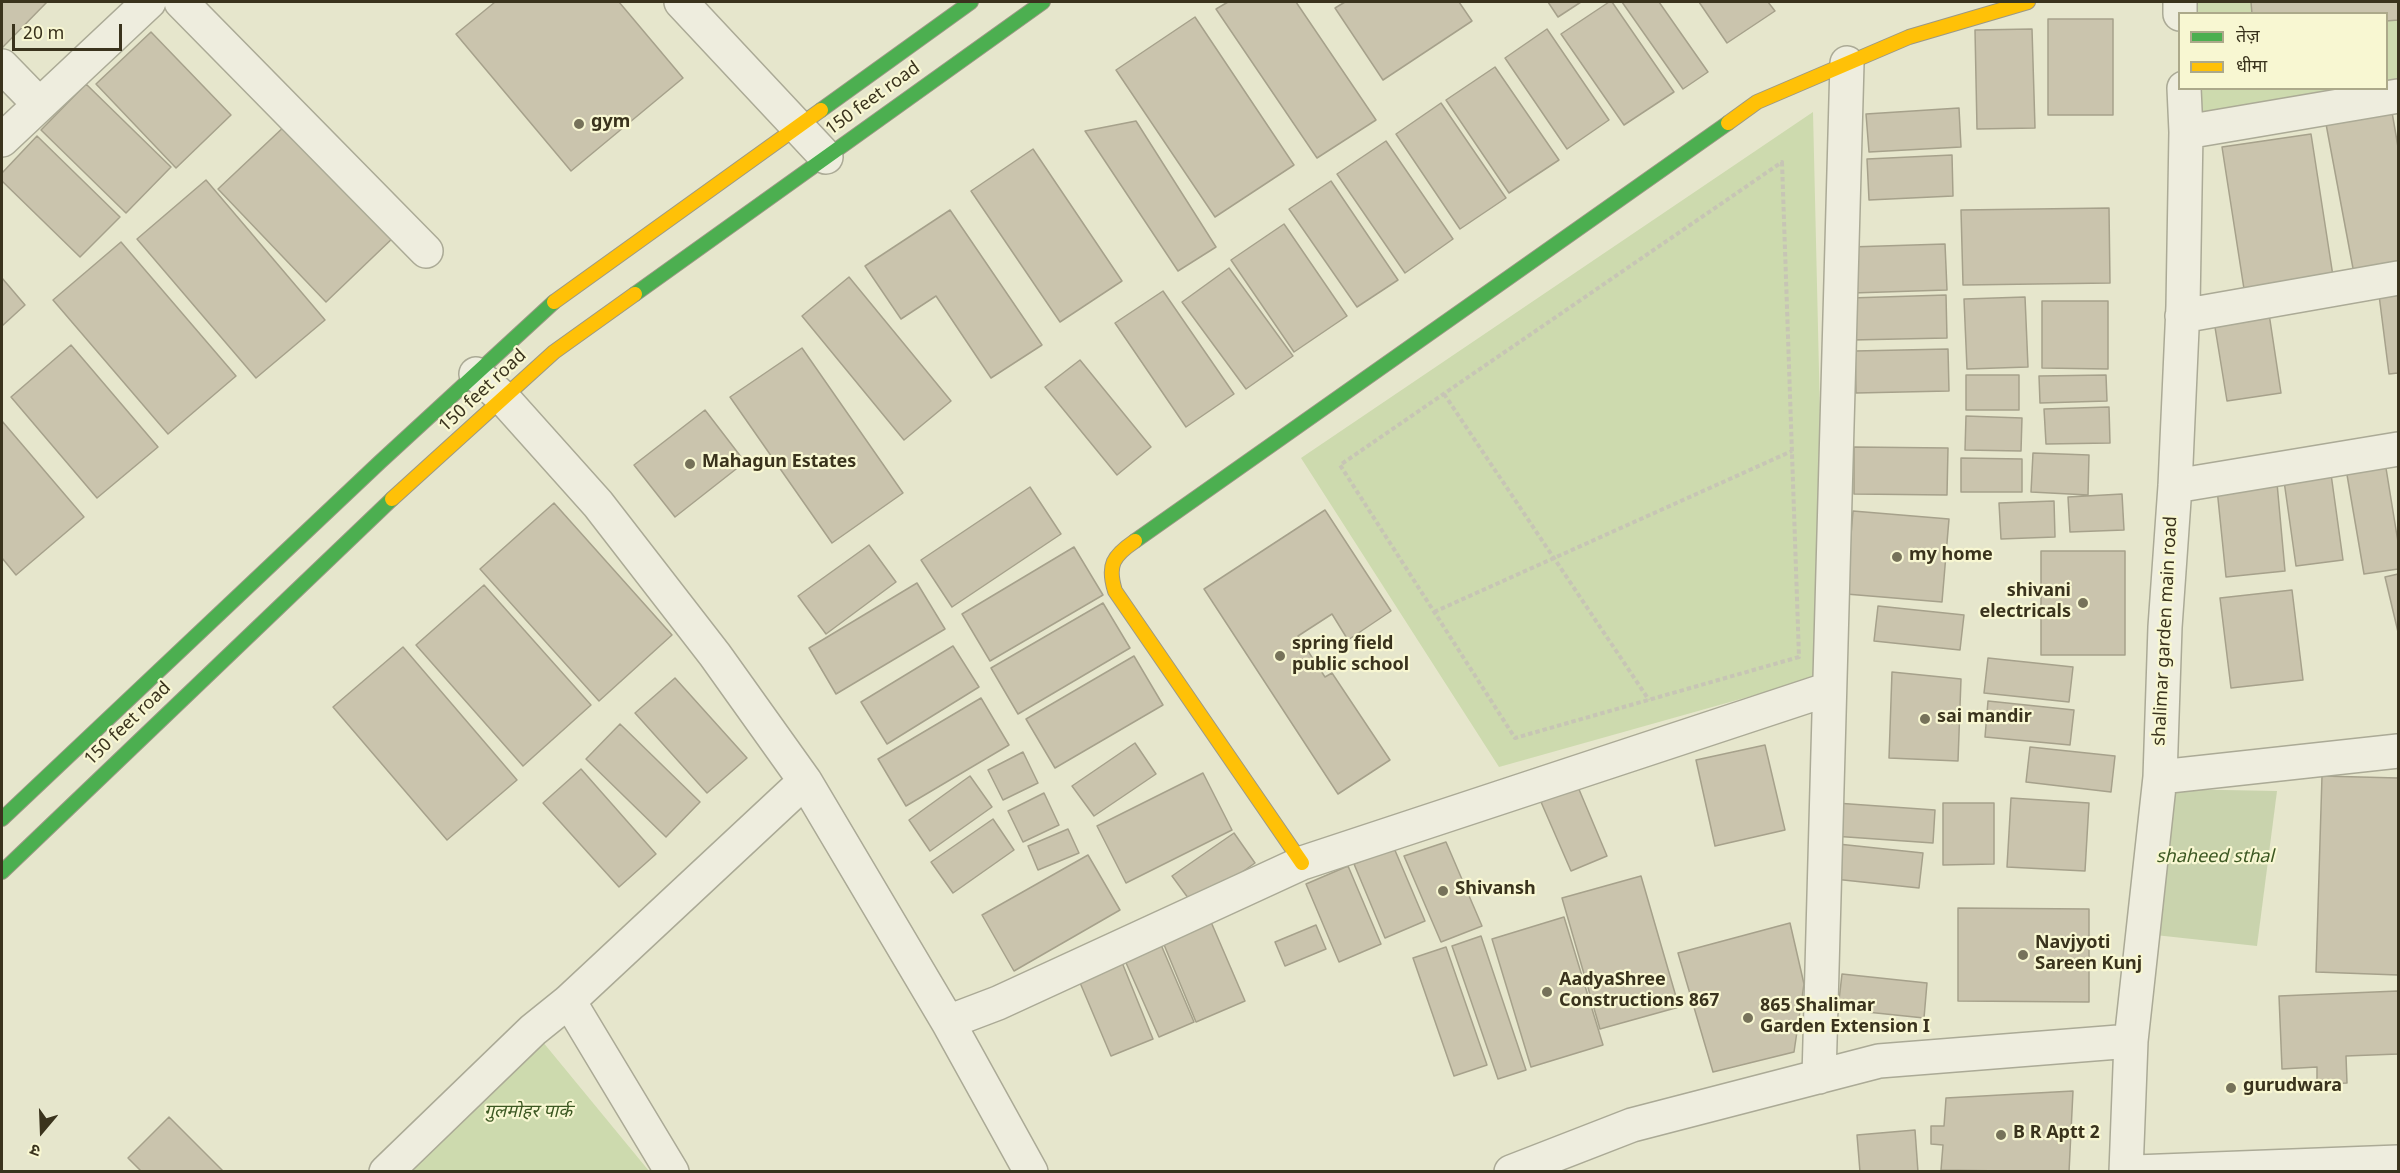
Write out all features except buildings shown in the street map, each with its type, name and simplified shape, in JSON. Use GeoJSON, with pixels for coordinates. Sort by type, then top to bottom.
{"type":"FeatureCollection","features":[{"type":"Feature","properties":{"kind":"street"},"geometry":{"type":"LineString","coordinates":[[2,140],[149,2]]}},
{"type":"Feature","properties":{"kind":"street"},"geometry":{"type":"LineString","coordinates":[[181,2],[426,251]]}},
{"type":"Feature","properties":{"kind":"street"},"geometry":{"type":"LineString","coordinates":[[681,2],[826,157]]}},
{"type":"Feature","properties":{"kind":"street","name":"150 feet road"},"geometry":{"type":"LineString","coordinates":[[2,819],[559,298],[971,2]]}},
{"type":"Feature","properties":{"kind":"street","name":"150 feet road"},"geometry":{"type":"LineString","coordinates":[[2,872],[376,513],[554,352],[1043,2]]}},
{"type":"Feature","properties":{"kind":"street"},"geometry":{"type":"LineString","coordinates":[[1302,863],[1116,591],[1109,571],[1114,558],[1128,544],[1757,102],[1909,37],[2028,2]]}},
{"type":"Feature","properties":{"kind":"street"},"geometry":{"type":"LineString","coordinates":[[1819,1077],[1847,63]]}},
{"type":"Feature","properties":{"kind":"street"},"geometry":{"type":"LineString","coordinates":[[2,66],[39,104]]}},
{"type":"Feature","properties":{"kind":"street","name":"shalimar garden main road"},"geometry":{"type":"LineString","coordinates":[[2126,1172],[2131,1041],[2160,777],[2165,627],[2175,486],[2182,316],[2186,132],[2184,90]]}},
{"type":"Feature","properties":{"kind":"street"},"geometry":{"type":"LineString","coordinates":[[2186,132],[2398,96]]}},
{"type":"Feature","properties":{"kind":"street"},"geometry":{"type":"LineString","coordinates":[[2182,316],[2398,278]]}},
{"type":"Feature","properties":{"kind":"street"},"geometry":{"type":"LineString","coordinates":[[476,374],[504,399],[598,504],[715,655],[805,782],[948,1022],[1031,1172]]}},
{"type":"Feature","properties":{"kind":"street"},"geometry":{"type":"LineString","coordinates":[[2175,486],[2398,449]]}},
{"type":"Feature","properties":{"kind":"street"},"geometry":{"type":"LineString","coordinates":[[948,1022],[998,1003],[1302,863],[1829,689]]}},
{"type":"Feature","properties":{"kind":"street"},"geometry":{"type":"LineString","coordinates":[[2160,777],[2398,751]]}},
{"type":"Feature","properties":{"kind":"street"},"geometry":{"type":"LineString","coordinates":[[386,1172],[533,1030],[569,1001],[805,782]]}},
{"type":"Feature","properties":{"kind":"street"},"geometry":{"type":"LineString","coordinates":[[569,1001],[672,1172]]}},
{"type":"Feature","properties":{"kind":"street"},"geometry":{"type":"LineString","coordinates":[[1511,1172],[1632,1125],[1879,1061],[2131,1041]]}},
{"type":"Feature","properties":{"kind":"street"},"geometry":{"type":"LineString","coordinates":[[2135,1172],[2398,1162]]}},
{"type":"Feature","properties":{"kind":"path"},"geometry":{"type":"LineString","coordinates":[[1782,162],[1799,657],[1515,738],[1340,465],[1444,394],[1782,162]]}},
{"type":"Feature","properties":{"kind":"path"},"geometry":{"type":"LineString","coordinates":[[1444,394],[1649,700]]}},
{"type":"Feature","properties":{"kind":"path"},"geometry":{"type":"LineString","coordinates":[[1434,612],[1792,451]]}},
{"type":"Feature","properties":{"kind":"green space"},"geometry":{"type":"Polygon","coordinates":[[[2180,2],[2398,2],[2398,96],[2186,132],[2184,90],[2388,90],[2388,12],[2180,12],[2180,2]]]}},
{"type":"Feature","properties":{"kind":"green space"},"geometry":{"type":"Polygon","coordinates":[[[1813,112],[1826,675],[1499,767],[1301,458],[1813,112]]]}},
{"type":"Feature","properties":{"kind":"green space","name":"shaheed sthal"},"geometry":{"type":"Polygon","coordinates":[[[2169,789],[2277,791],[2257,946],[2155,935],[2169,789]]]}},
{"type":"Feature","properties":{"kind":"green space","name":"गुलमोहर पार्क"},"geometry":{"type":"Polygon","coordinates":[[[533,1030],[649,1171],[386,1172],[533,1030]]]}},
{"type":"Feature","properties":{"kind":"traffic: fast"},"geometry":{"type":"LineString","coordinates":[[821,110],[971,2]]}},
{"type":"Feature","properties":{"kind":"traffic: fast"},"geometry":{"type":"LineString","coordinates":[[635,294],[1043,2]]}},
{"type":"Feature","properties":{"kind":"traffic: fast"},"geometry":{"type":"LineString","coordinates":[[1135,541],[1728,123]]}},
{"type":"Feature","properties":{"kind":"traffic: fast"},"geometry":{"type":"LineString","coordinates":[[2,819],[380,462],[554,302]]}},
{"type":"Feature","properties":{"kind":"traffic: fast"},"geometry":{"type":"LineString","coordinates":[[2,872],[392,499]]}},
{"type":"Feature","properties":{"kind":"traffic: slow"},"geometry":{"type":"LineString","coordinates":[[1728,123],[1757,102],[1909,37],[2028,2]]}},
{"type":"Feature","properties":{"kind":"traffic: slow"},"geometry":{"type":"LineString","coordinates":[[554,302],[821,110]]}},
{"type":"Feature","properties":{"kind":"traffic: slow"},"geometry":{"type":"LineString","coordinates":[[392,499],[554,352],[635,294]]}},
{"type":"Feature","properties":{"kind":"traffic: slow"},"geometry":{"type":"LineString","coordinates":[[1135,541],[1121,551],[1114,562],[1112,574],[1115,591],[1302,863]]}},
{"type":"Feature","properties":{"kind":"place","name":"gym"},"geometry":{"type":"Point","coordinates":[579,124]}},
{"type":"Feature","properties":{"kind":"place","name":"Mahagun Estates"},"geometry":{"type":"Point","coordinates":[690,464]}},
{"type":"Feature","properties":{"kind":"place","name":"my home"},"geometry":{"type":"Point","coordinates":[1897,557]}},
{"type":"Feature","properties":{"kind":"place","name":"shivani electricals"},"geometry":{"type":"Point","coordinates":[2083,603]}},
{"type":"Feature","properties":{"kind":"place","name":"spring field public school"},"geometry":{"type":"Point","coordinates":[1280,656]}},
{"type":"Feature","properties":{"kind":"place","name":"sai mandir"},"geometry":{"type":"Point","coordinates":[1925,719]}},
{"type":"Feature","properties":{"kind":"place","name":"Shivansh"},"geometry":{"type":"Point","coordinates":[1443,891]}},
{"type":"Feature","properties":{"kind":"place","name":"Navjyoti Sareen Kunj"},"geometry":{"type":"Point","coordinates":[2023,955]}},
{"type":"Feature","properties":{"kind":"place","name":"AadyaShree Constructions 867"},"geometry":{"type":"Point","coordinates":[1547,992]}},
{"type":"Feature","properties":{"kind":"place","name":"865 Shalimar Garden Extension I"},"geometry":{"type":"Point","coordinates":[1748,1018]}},
{"type":"Feature","properties":{"kind":"place","name":"gurudwara"},"geometry":{"type":"Point","coordinates":[2231,1088]}},
{"type":"Feature","properties":{"kind":"place","name":"B R Aptt 2"},"geometry":{"type":"Point","coordinates":[2001,1135]}}]}
